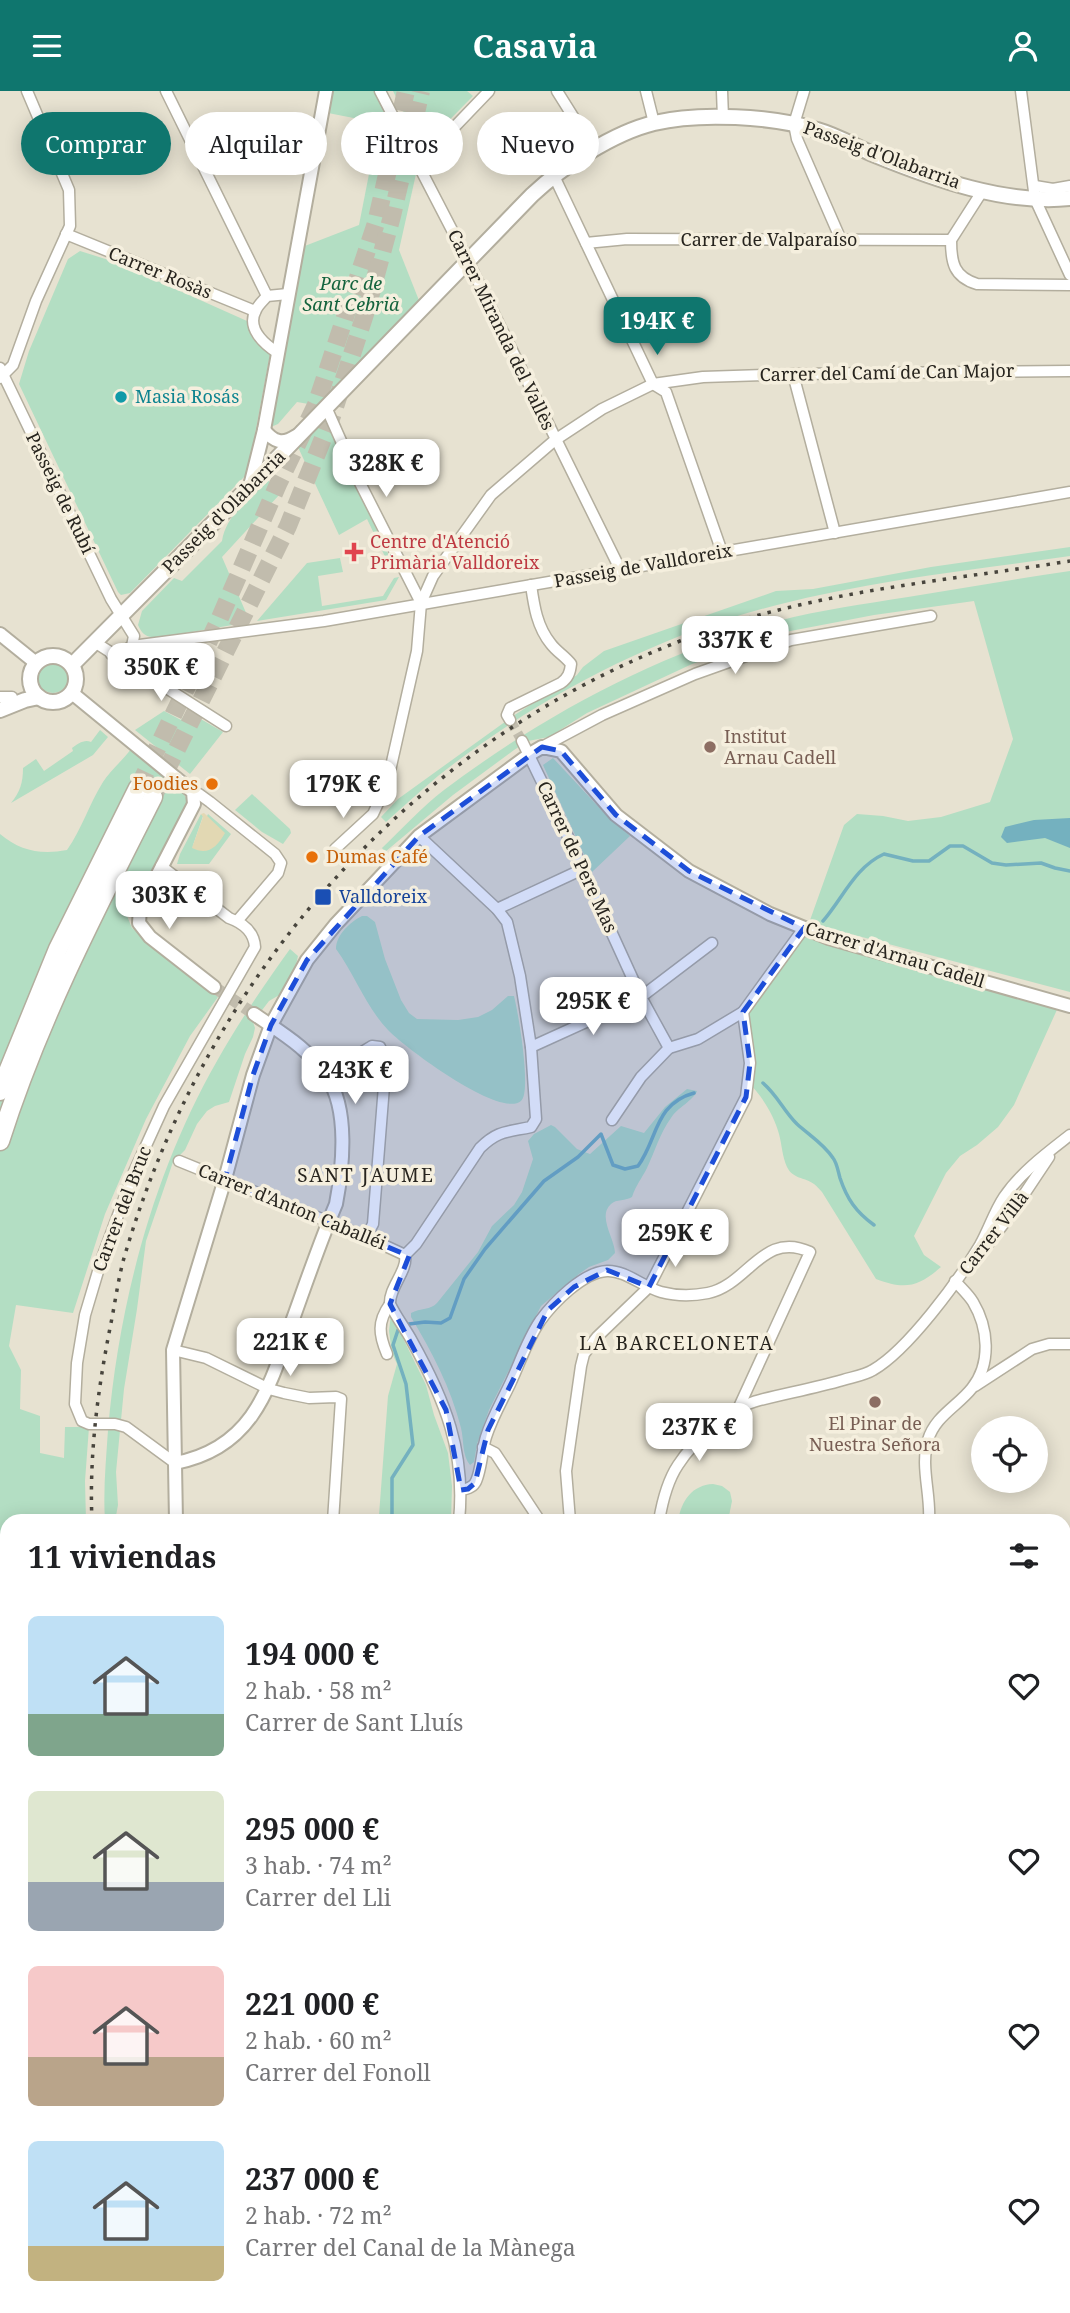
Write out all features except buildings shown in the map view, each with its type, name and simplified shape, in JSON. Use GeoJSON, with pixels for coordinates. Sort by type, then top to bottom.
{"type":"FeatureCollection","features":[{"type":"Feature","properties":{"kind":"highway"},"geometry":{"type":"LineString","coordinates":[[0,1091],[58,949],[146,793],[54,999],[0,1141]]}},
{"type":"Feature","properties":{"kind":"main road","name":"Passeig d'Olabarria"},"geometry":{"type":"LineString","coordinates":[[599,147],[624,134],[671,120],[766,120],[794,124],[839,137],[929,176],[983,190],[1035,192],[1070,198]]}},
{"type":"Feature","properties":{"kind":"main road","name":"Passeig d'Olabarria"},"geometry":{"type":"LineString","coordinates":[[72,665],[250,487],[532,195],[554,176]]}},
{"type":"Feature","properties":{"kind":"main road"},"geometry":{"type":"LineString","coordinates":[[0,710],[39,697],[52,702],[59,701],[72,693],[76,680],[72,665],[62,657],[41,658],[32,669],[30,682],[23,691],[4,699]]}},
{"type":"Feature","properties":{"kind":"main road"},"geometry":{"type":"LineString","coordinates":[[30,682],[39,697]]}},
{"type":"Feature","properties":{"kind":"street"},"geometry":{"type":"LineString","coordinates":[[1,374],[13,365],[36,301],[70,226],[69,190],[27,91]]}},
{"type":"Feature","properties":{"kind":"street"},"geometry":{"type":"LineString","coordinates":[[166,91],[267,296]]}},
{"type":"Feature","properties":{"kind":"street"},"geometry":{"type":"LineString","coordinates":[[250,487],[264,430],[326,91]]}},
{"type":"Feature","properties":{"kind":"street","name":"Carrer Miranda del Vallès"},"geometry":{"type":"LineString","coordinates":[[380,91],[391,112]]}},
{"type":"Feature","properties":{"kind":"street"},"geometry":{"type":"LineString","coordinates":[[463,118],[489,91]]}},
{"type":"Feature","properties":{"kind":"street"},"geometry":{"type":"LineString","coordinates":[[557,91],[570,112]]}},
{"type":"Feature","properties":{"kind":"street"},"geometry":{"type":"LineString","coordinates":[[646,91],[654,123]]}},
{"type":"Feature","properties":{"kind":"street"},"geometry":{"type":"LineString","coordinates":[[722,91],[723,118]]}},
{"type":"Feature","properties":{"kind":"street"},"geometry":{"type":"LineString","coordinates":[[804,91],[794,124],[798,142],[841,240]]}},
{"type":"Feature","properties":{"kind":"street"},"geometry":{"type":"LineString","coordinates":[[1021,91],[1035,192],[1070,275]]}},
{"type":"Feature","properties":{"kind":"street","name":"Carrer Miranda del Vallès"},"geometry":{"type":"LineString","coordinates":[[423,175],[620,569]]}},
{"type":"Feature","properties":{"kind":"street"},"geometry":{"type":"LineString","coordinates":[[554,176],[653,384],[666,392],[722,552]]}},
{"type":"Feature","properties":{"kind":"street","name":"Passeig d'Olabarria"},"geometry":{"type":"LineString","coordinates":[[1035,192],[1070,186]]}},
{"type":"Feature","properties":{"kind":"street"},"geometry":{"type":"LineString","coordinates":[[983,190],[951,240],[956,272],[965,281],[977,284],[1070,285]]}},
{"type":"Feature","properties":{"kind":"street","name":"Carrer Rosàs"},"geometry":{"type":"LineString","coordinates":[[66,234],[255,311]]}},
{"type":"Feature","properties":{"kind":"street","name":"Carrer de Valparaíso"},"geometry":{"type":"LineString","coordinates":[[586,243],[627,239],[951,240]]}},
{"type":"Feature","properties":{"kind":"street"},"geometry":{"type":"LineString","coordinates":[[278,353],[263,343],[254,328],[255,311],[267,296],[288,294]]}},
{"type":"Feature","properties":{"kind":"street","name":"Carrer del Camí de Can Major"},"geometry":{"type":"LineString","coordinates":[[421,603],[433,576],[491,495],[555,440],[601,409],[653,384],[703,377],[793,374],[1070,371]]}},
{"type":"Feature","properties":{"kind":"street","name":"Passeig de Rubí"},"geometry":{"type":"LineString","coordinates":[[1,374],[121,617],[134,636],[132,646]]}},
{"type":"Feature","properties":{"kind":"street"},"geometry":{"type":"LineString","coordinates":[[793,374],[835,533]]}},
{"type":"Feature","properties":{"kind":"street"},"geometry":{"type":"LineString","coordinates":[[326,407],[357,477],[421,603],[417,652],[387,785],[373,814],[335,849]]}},
{"type":"Feature","properties":{"kind":"street"},"geometry":{"type":"LineString","coordinates":[[264,430],[274,440],[284,442],[305,430]]}},
{"type":"Feature","properties":{"kind":"street"},"geometry":{"type":"LineString","coordinates":[[264,430],[271,464]]}},
{"type":"Feature","properties":{"kind":"street","name":"Passeig de Valldoreix"},"geometry":{"type":"LineString","coordinates":[[111,654],[132,646],[324,621],[1070,492]]}},
{"type":"Feature","properties":{"kind":"street"},"geometry":{"type":"LineString","coordinates":[[510,720],[507,715],[510,708],[561,683],[570,671],[571,664],[544,634],[536,614],[531,585]]}},
{"type":"Feature","properties":{"kind":"street"},"geometry":{"type":"LineString","coordinates":[[176,1514],[173,1350],[253,1076],[271,1025],[307,960],[336,924],[419,836],[530,754],[602,715],[695,674],[791,640],[932,616]]}},
{"type":"Feature","properties":{"kind":"street"},"geometry":{"type":"LineString","coordinates":[[0,634],[36,663]]}},
{"type":"Feature","properties":{"kind":"street"},"geometry":{"type":"LineString","coordinates":[[96,643],[226,726]]}},
{"type":"Feature","properties":{"kind":"street"},"geometry":{"type":"LineString","coordinates":[[72,693],[194,795],[194,804],[140,909],[138,918],[141,927],[150,937],[214,986]]}},
{"type":"Feature","properties":{"kind":"street","name":"Carrer de Pere Mas"},"geometry":{"type":"LineString","coordinates":[[522,741],[641,997],[669,1048]]}},
{"type":"Feature","properties":{"kind":"street","name":"Carrer d'Arnau Cadell"},"geometry":{"type":"LineString","coordinates":[[542,747],[561,751],[616,815],[689,871],[770,914],[829,938],[1070,1006]]}},
{"type":"Feature","properties":{"kind":"street"},"geometry":{"type":"LineString","coordinates":[[162,866],[229,918],[239,921],[278,873],[281,863],[275,854],[210,801],[199,794],[194,795]]}},
{"type":"Feature","properties":{"kind":"street"},"geometry":{"type":"LineString","coordinates":[[387,1355],[379,1332],[382,1317],[390,1304],[391,1292],[406,1261],[405,1255],[416,1244],[480,1148],[502,1132],[527,1128],[534,1124],[536,1119],[531,1047],[520,976],[507,922],[497,909],[419,836]]}},
{"type":"Feature","properties":{"kind":"street"},"geometry":{"type":"LineString","coordinates":[[497,909],[583,869]]}},
{"type":"Feature","properties":{"kind":"street","name":"Carrer del Bruc"},"geometry":{"type":"LineString","coordinates":[[175,1463],[126,1427],[82,1421],[75,1404],[77,1363],[85,1315],[102,1258],[134,1172],[164,1106],[253,952],[254,938],[239,921]]}},
{"type":"Feature","properties":{"kind":"street"},"geometry":{"type":"LineString","coordinates":[[612,1121],[641,1077],[669,1048],[698,1039],[743,1012],[804,928]]}},
{"type":"Feature","properties":{"kind":"street"},"geometry":{"type":"LineString","coordinates":[[531,1047],[641,997],[712,943]]}},
{"type":"Feature","properties":{"kind":"street"},"geometry":{"type":"LineString","coordinates":[[569,1514],[566,1471],[582,1360],[597,1336],[649,1287],[746,1097],[750,1063],[743,1012]]}},
{"type":"Feature","properties":{"kind":"street"},"geometry":{"type":"LineString","coordinates":[[175,1463],[192,1460],[228,1440],[256,1411],[269,1389],[338,1193],[342,1142],[337,1099],[326,1074],[303,1049],[254,1014]]}},
{"type":"Feature","properties":{"kind":"street"},"geometry":{"type":"LineString","coordinates":[[326,1074],[372,1046],[380,1047],[386,1061],[373,1224],[366,1237]]}},
{"type":"Feature","properties":{"kind":"street","name":"Carrer Villà"},"geometry":{"type":"LineString","coordinates":[[955,1281],[985,1249],[1011,1215],[1046,1160],[1068,1137]]}},
{"type":"Feature","properties":{"kind":"street","name":"Carrer Villà"},"geometry":{"type":"LineString","coordinates":[[955,1281],[980,1246],[1005,1195],[1029,1169],[1068,1137]]}},
{"type":"Feature","properties":{"kind":"street","name":"Carrer d'Anton Caballéi"},"geometry":{"type":"LineString","coordinates":[[179,1161],[405,1255]]}},
{"type":"Feature","properties":{"kind":"street"},"geometry":{"type":"LineString","coordinates":[[461,1490],[468,1489],[475,1483],[488,1430],[534,1332],[556,1301],[582,1281],[607,1271],[624,1275],[661,1292],[687,1296],[711,1293],[730,1285],[775,1248],[800,1247],[810,1252],[739,1407]]}},
{"type":"Feature","properties":{"kind":"street"},"geometry":{"type":"LineString","coordinates":[[661,1514],[677,1467],[705,1434],[739,1407],[758,1400],[808,1391],[873,1370],[896,1352],[955,1281],[972,1301],[981,1320],[987,1345],[982,1372],[972,1389]]}},
{"type":"Feature","properties":{"kind":"street"},"geometry":{"type":"LineString","coordinates":[[390,1304],[420,1355],[446,1410],[457,1448],[461,1490],[459,1514]]}},
{"type":"Feature","properties":{"kind":"street"},"geometry":{"type":"LineString","coordinates":[[929,1514],[925,1457],[927,1441],[934,1426],[972,1389],[1032,1349],[1049,1344],[1070,1344]]}},
{"type":"Feature","properties":{"kind":"street"},"geometry":{"type":"LineString","coordinates":[[173,1350],[206,1358],[269,1389],[300,1397],[339,1397],[342,1401],[333,1514]]}},
{"type":"Feature","properties":{"kind":"street"},"geometry":{"type":"LineString","coordinates":[[483,1447],[493,1450],[535,1514]]}},
{"type":"Feature","properties":{"kind":"highlighted area"},"geometry":{"type":"Polygon","coordinates":[[[542,747],[561,751],[616,815],[689,871],[804,928],[743,1012],[750,1063],[746,1097],[649,1287],[607,1270],[574,1287],[548,1310],[488,1430],[475,1483],[468,1489],[461,1490],[446,1410],[390,1304],[409,1256],[225,1179],[253,1075],[271,1025],[307,960],[419,836],[530,754],[542,747]]]}},
{"type":"Feature","properties":{"kind":"green space","name":"Parc de Sant Cebrià"},"geometry":{"type":"Polygon","coordinates":[[[326,91],[379,91],[390,112],[341,112],[341,116],[323,112],[326,91]]]}},
{"type":"Feature","properties":{"kind":"green space"},"geometry":{"type":"Polygon","coordinates":[[[393,91],[467,91],[473,96],[457,112],[404,112],[393,91]]]}},
{"type":"Feature","properties":{"kind":"green space","name":"Parc de Sant Cebrià"},"geometry":{"type":"Polygon","coordinates":[[[369,175],[416,175],[399,250],[422,308],[326,407],[297,402],[278,424],[264,430],[297,249],[359,225],[369,175]]]}},
{"type":"Feature","properties":{"kind":"green space"},"geometry":{"type":"Polygon","coordinates":[[[80,251],[115,262],[247,321],[254,341],[270,354],[245,476],[130,593],[121,595],[19,384],[29,351],[68,259],[80,251]]]}},
{"type":"Feature","properties":{"kind":"green space"},"geometry":{"type":"Polygon","coordinates":[[[322,421],[326,423],[394,566],[390,567],[367,519],[339,535],[297,445],[322,421]]]}},
{"type":"Feature","properties":{"kind":"green space"},"geometry":{"type":"Polygon","coordinates":[[[268,480],[280,494],[222,557],[250,622],[162,637],[144,634],[138,625],[142,611],[174,578],[182,581],[222,541],[234,515],[268,480]]]}},
{"type":"Feature","properties":{"kind":"green space"},"geometry":{"type":"Polygon","coordinates":[[[1070,547],[1070,556],[923,576],[813,596],[732,618],[687,634],[642,652],[556,696],[475,748],[438,776],[386,822],[381,817],[398,799],[513,716],[577,675],[604,651],[776,591],[813,589],[931,567],[1070,547]]]}},
{"type":"Feature","properties":{"kind":"green space"},"geometry":{"type":"Polygon","coordinates":[[[340,558],[343,572],[318,576],[322,606],[383,596],[394,578],[399,577],[386,600],[257,621],[307,563],[340,558]]]}},
{"type":"Feature","properties":{"kind":"green space"},"geometry":{"type":"Polygon","coordinates":[[[1070,571],[1070,992],[809,923],[844,825],[857,814],[908,821],[941,817],[990,802],[1013,739],[974,601],[874,615],[780,633],[692,664],[587,713],[549,737],[528,741],[453,795],[385,852],[382,848],[444,790],[521,737],[603,690],[688,651],[778,621],[810,614],[1070,571]]]}},
{"type":"Feature","properties":{"kind":"green space"},"geometry":{"type":"Polygon","coordinates":[[[53,663],[64,667],[68,678],[64,689],[53,693],[42,689],[38,678],[42,667],[53,663]]]}},
{"type":"Feature","properties":{"kind":"green space"},"geometry":{"type":"Polygon","coordinates":[[[164,711],[181,720],[187,711],[223,732],[190,774],[135,730],[164,711]]]}},
{"type":"Feature","properties":{"kind":"green space"},"geometry":{"type":"Polygon","coordinates":[[[100,730],[108,737],[93,755],[11,803],[20,787],[23,768],[36,759],[44,771],[73,751],[72,748],[83,742],[91,742],[100,730]]]}},
{"type":"Feature","properties":{"kind":"green space"},"geometry":{"type":"Polygon","coordinates":[[[131,749],[182,791],[186,798],[186,805],[127,916],[132,928],[218,997],[190,1036],[146,1119],[105,1214],[73,1313],[16,1305],[9,1346],[21,1370],[20,1409],[40,1416],[40,1453],[64,1458],[65,1427],[89,1427],[86,1514],[0,1514],[0,834],[31,850],[67,850],[109,774],[131,749]]]}},
{"type":"Feature","properties":{"kind":"green space"},"geometry":{"type":"Polygon","coordinates":[[[553,758],[607,816],[630,836],[592,872],[543,765],[553,758]]]}},
{"type":"Feature","properties":{"kind":"green space"},"geometry":{"type":"Polygon","coordinates":[[[252,794],[290,829],[291,833],[283,844],[262,832],[235,810],[252,794]]]}},
{"type":"Feature","properties":{"kind":"green space"},"geometry":{"type":"Polygon","coordinates":[[[201,814],[203,816],[192,848],[208,814],[231,834],[209,864],[177,864],[180,854],[201,814]]]}},
{"type":"Feature","properties":{"kind":"green space"},"geometry":{"type":"Polygon","coordinates":[[[362,916],[375,922],[385,959],[401,1000],[409,1013],[417,1019],[458,1020],[478,1017],[492,1010],[508,996],[514,996],[525,1068],[524,1095],[521,1101],[510,1104],[474,1091],[413,1051],[380,1021],[336,949],[344,929],[362,916]]]}},
{"type":"Feature","properties":{"kind":"green space"},"geometry":{"type":"Polygon","coordinates":[[[804,928],[1060,1003],[1014,1105],[998,1127],[960,1156],[946,1173],[914,1236],[924,1255],[941,1267],[911,1285],[895,1285],[876,1279],[822,1192],[814,1184],[789,1171],[774,1120],[763,1100],[748,1082],[743,1012],[804,928]]]}},
{"type":"Feature","properties":{"kind":"green space"},"geometry":{"type":"Polygon","coordinates":[[[290,949],[298,956],[294,974],[281,994],[269,1001],[253,1022],[253,1037],[229,1102],[207,1111],[197,1124],[185,1150],[173,1162],[146,1241],[124,1389],[116,1472],[118,1505],[116,1514],[105,1514],[113,1382],[130,1287],[143,1240],[157,1193],[194,1104],[252,1004],[290,949]]]}},
{"type":"Feature","properties":{"kind":"green space"},"geometry":{"type":"Polygon","coordinates":[[[687,1089],[697,1091],[667,1124],[632,1197],[613,1202],[607,1209],[606,1221],[615,1253],[608,1260],[579,1274],[541,1306],[489,1410],[477,1444],[474,1462],[470,1465],[452,1399],[411,1313],[437,1303],[478,1252],[492,1226],[514,1205],[522,1192],[533,1159],[528,1141],[534,1134],[551,1125],[577,1149],[590,1154],[621,1126],[644,1133],[665,1107],[687,1089]]]}},
{"type":"Feature","properties":{"kind":"green space"},"geometry":{"type":"Polygon","coordinates":[[[391,1314],[426,1385],[448,1453],[452,1486],[451,1514],[379,1514],[388,1396],[397,1364],[392,1353],[389,1331],[391,1314]]]}},
{"type":"Feature","properties":{"kind":"green space"},"geometry":{"type":"Polygon","coordinates":[[[706,1485],[722,1486],[730,1492],[732,1501],[729,1514],[680,1514],[689,1495],[706,1485]]]}},
{"type":"Feature","properties":{"kind":"sand"},"geometry":{"type":"Polygon","coordinates":[[[204,813],[225,833],[215,846],[203,851],[192,848],[203,817],[201,814],[204,813]]]}},
{"type":"Feature","properties":{"kind":"water"},"geometry":{"type":"Polygon","coordinates":[[[1070,818],[1070,848],[1045,838],[1007,843],[1001,837],[1005,827],[1034,820],[1070,818]]]}},
{"type":"Feature","properties":{"kind":"waterway"},"geometry":{"type":"LineString","coordinates":[[823,921],[857,875],[884,854],[913,861],[929,861],[950,846],[963,846],[992,863],[1041,863],[1070,871]]}},
{"type":"Feature","properties":{"kind":"waterway"},"geometry":{"type":"LineString","coordinates":[[763,1083],[797,1124],[829,1153],[836,1162],[849,1199],[874,1225]]}},
{"type":"Feature","properties":{"kind":"waterway"},"geometry":{"type":"LineString","coordinates":[[409,1324],[441,1323],[450,1318],[464,1279],[485,1249],[544,1181],[578,1157],[601,1134],[613,1165],[625,1169],[638,1166],[664,1114],[671,1105],[694,1093]]}},
{"type":"Feature","properties":{"kind":"waterway"},"geometry":{"type":"LineString","coordinates":[[392,1514],[392,1478],[413,1445],[406,1384],[393,1345],[398,1330]]}},
{"type":"Feature","properties":{"kind":"tunnel"},"geometry":{"type":"LineString","coordinates":[[138,788],[219,620],[316,405],[376,223],[406,91]]}},
{"type":"Feature","properties":{"kind":"tunnel"},"geometry":{"type":"LineString","coordinates":[[153,797],[288,526],[332,416],[367,308],[421,91]]}},
{"type":"Feature","properties":{"kind":"tunnel"},"geometry":{"type":"LineString","coordinates":[[510,720],[522,741]]}},
{"type":"Feature","properties":{"kind":"tunnel"},"geometry":{"type":"LineString","coordinates":[[214,987],[254,1014]]}},
{"type":"Feature","properties":{"kind":"railway"},"geometry":{"type":"LineString","coordinates":[[92,1514],[96,1421],[118,1285],[127,1248],[164,1146],[212,1050],[269,960],[336,877],[412,803],[497,738],[589,682],[688,638],[735,622],[829,599],[1070,561]]}},
{"type":"Feature","properties":{"kind":"place","name":"Masia Rosás"},"geometry":{"type":"Point","coordinates":[121,397]}},
{"type":"Feature","properties":{"kind":"place","name":"Centre d'Atenció Primària Valldoreix"},"geometry":{"type":"Point","coordinates":[354,552]}},
{"type":"Feature","properties":{"kind":"place","name":"Institut Arnau Cadell"},"geometry":{"type":"Point","coordinates":[710,747]}},
{"type":"Feature","properties":{"kind":"place","name":"Foodies"},"geometry":{"type":"Point","coordinates":[212,784]}},
{"type":"Feature","properties":{"kind":"place","name":"Dumas Café"},"geometry":{"type":"Point","coordinates":[312,857]}},
{"type":"Feature","properties":{"kind":"place","name":"Valldoreix"},"geometry":{"type":"Point","coordinates":[323,897]}},
{"type":"Feature","properties":{"kind":"place","name":"El Pinar de Nuestra Señora"},"geometry":{"type":"Point","coordinates":[875,1402]}},
{"type":"Feature","properties":{"kind":"district","name":"SANT JAUME"},"geometry":{"type":"Point","coordinates":[366,1175]}},
{"type":"Feature","properties":{"kind":"district","name":"LA BARCELONETA"},"geometry":{"type":"Point","coordinates":[677,1343]}}]}
